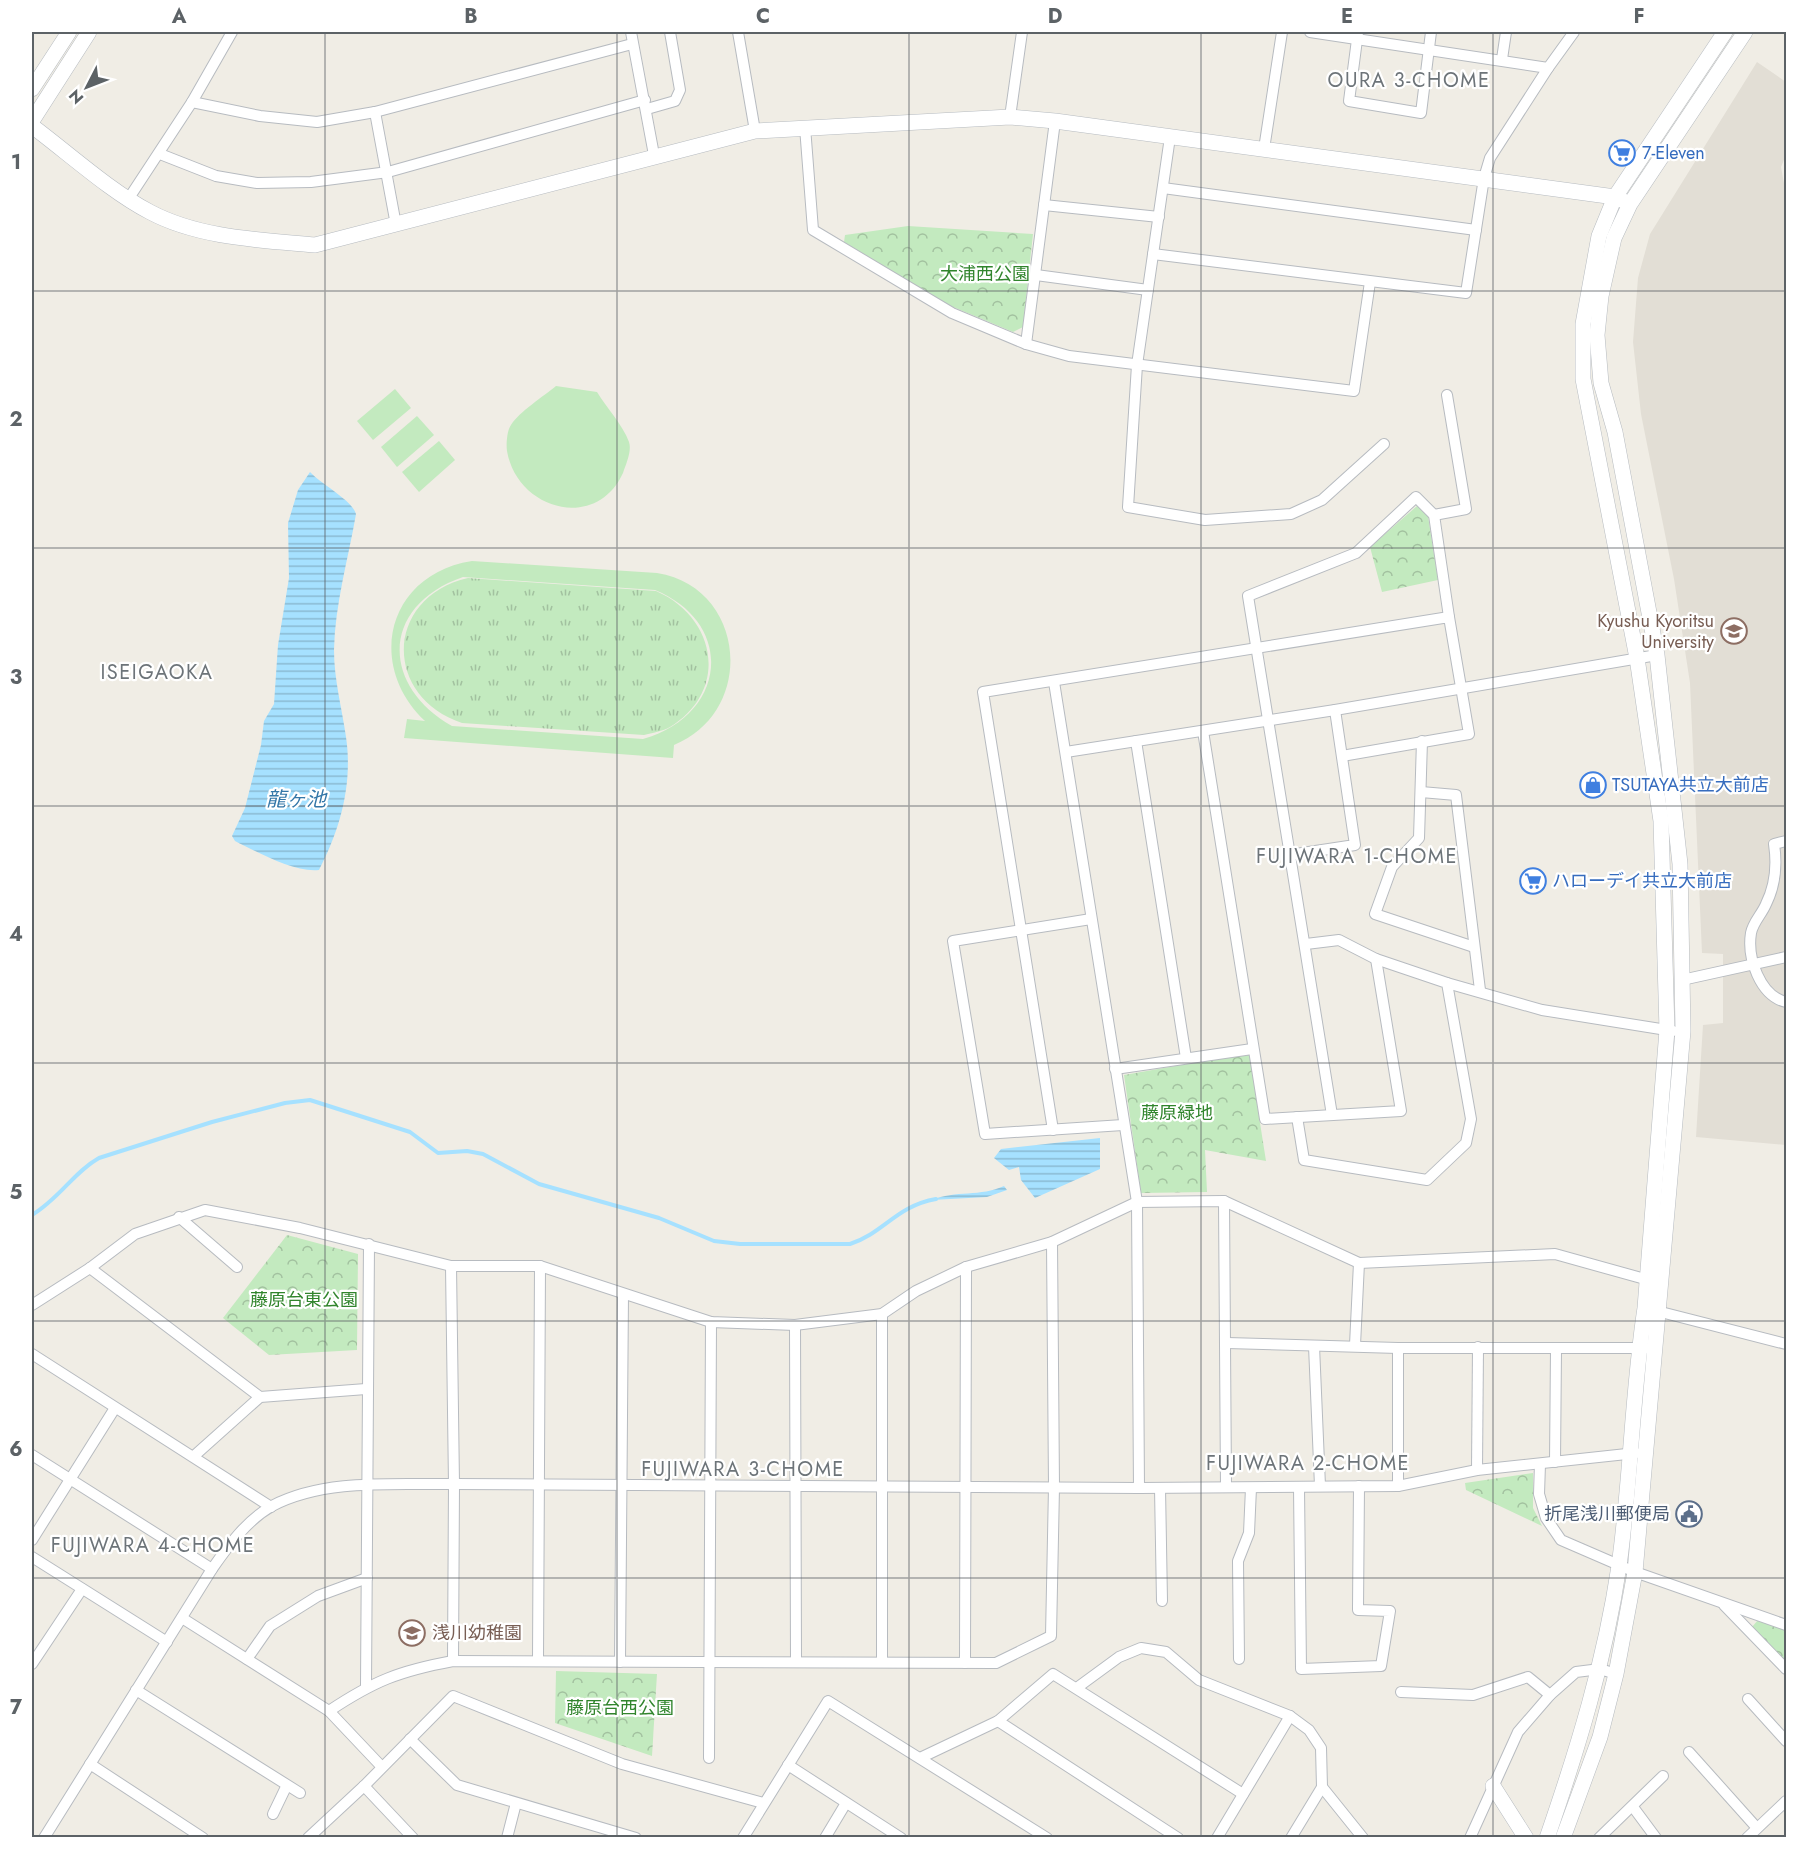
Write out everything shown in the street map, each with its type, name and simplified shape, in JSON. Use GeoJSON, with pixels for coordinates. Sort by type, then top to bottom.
{"type":"FeatureCollection","features":[{"type":"Feature","properties":{"kind":"street"},"geometry":{"type":"LineString","coordinates":[[32,89],[69,32]]}},
{"type":"Feature","properties":{"kind":"street"},"geometry":{"type":"LineString","coordinates":[[32,121],[89,32]]}},
{"type":"Feature","properties":{"kind":"street"},"geometry":{"type":"LineString","coordinates":[[129,198],[160,154],[232,32]]}},
{"type":"Feature","properties":{"kind":"street"},"geometry":{"type":"LineString","coordinates":[[631,32],[654,155]]}},
{"type":"Feature","properties":{"kind":"street"},"geometry":{"type":"LineString","coordinates":[[160,154],[216,176],[257,183],[311,182],[388,172],[646,104],[675,101],[680,90],[670,32]]}},
{"type":"Feature","properties":{"kind":"street"},"geometry":{"type":"LineString","coordinates":[[738,32],[755,131]]}},
{"type":"Feature","properties":{"kind":"street"},"geometry":{"type":"LineString","coordinates":[[1010,117],[1022,32]]}},
{"type":"Feature","properties":{"kind":"street"},"geometry":{"type":"LineString","coordinates":[[1264,149],[1282,32]]}},
{"type":"Feature","properties":{"kind":"street"},"geometry":{"type":"LineString","coordinates":[[1310,32],[1358,36],[1429,50],[1502,59],[1548,68]]}},
{"type":"Feature","properties":{"kind":"street"},"geometry":{"type":"LineString","coordinates":[[1358,36],[1349,101],[1421,113],[1431,32]]}},
{"type":"Feature","properties":{"kind":"street"},"geometry":{"type":"LineString","coordinates":[[1502,59],[1506,32]]}},
{"type":"Feature","properties":{"kind":"street"},"geometry":{"type":"LineString","coordinates":[[1154,254],[1466,293],[1484,178],[1490,158],[1574,32]]}},
{"type":"Feature","properties":{"kind":"street"},"geometry":{"type":"LineString","coordinates":[[1546,1838],[1582,1732],[1600,1669],[1655,1349],[1652,1310],[1667,1030],[1660,821],[1637,658],[1583,379],[1582,324],[1588,283],[1599,236],[1615,197],[1725,32]]}},
{"type":"Feature","properties":{"kind":"street"},"geometry":{"type":"LineString","coordinates":[[1654,1281],[1683,1031],[1680,864],[1657,655],[1615,432],[1601,383],[1597,335],[1601,296],[1614,238],[1630,204],[1745,32]]}},
{"type":"Feature","properties":{"kind":"street"},"geometry":{"type":"LineString","coordinates":[[192,102],[260,116],[317,122],[375,112],[632,44]]}},
{"type":"Feature","properties":{"kind":"street"},"geometry":{"type":"LineString","coordinates":[[375,112],[388,172],[396,225]]}},
{"type":"Feature","properties":{"kind":"street"},"geometry":{"type":"LineString","coordinates":[[32,126],[150,212],[186,226],[253,240],[315,245],[654,155],[755,131],[1010,117],[1484,178],[1615,197],[1630,204]]}},
{"type":"Feature","properties":{"kind":"street"},"geometry":{"type":"LineString","coordinates":[[1026,344],[1054,121]]}},
{"type":"Feature","properties":{"kind":"street"},"geometry":{"type":"LineString","coordinates":[[805,127],[813,230],[952,313],[1026,344],[1069,356],[1354,391],[1370,282]]}},
{"type":"Feature","properties":{"kind":"street"},"geometry":{"type":"LineString","coordinates":[[1170,137],[1137,365],[1128,507],[1205,520],[1292,514],[1322,500],[1384,444]]}},
{"type":"Feature","properties":{"kind":"street"},"geometry":{"type":"LineString","coordinates":[[1163,188],[1476,230]]}},
{"type":"Feature","properties":{"kind":"street"},"geometry":{"type":"LineString","coordinates":[[1044,205],[1159,217]]}},
{"type":"Feature","properties":{"kind":"street"},"geometry":{"type":"LineString","coordinates":[[1036,275],[1148,290]]}},
{"type":"Feature","properties":{"kind":"street"},"geometry":{"type":"LineString","coordinates":[[1434,515],[1466,508],[1447,394]]}},
{"type":"Feature","properties":{"kind":"street"},"geometry":{"type":"LineString","coordinates":[[1332,1115],[1248,596],[1356,553],[1416,497],[1434,515],[1468,734],[1342,756]]}},
{"type":"Feature","properties":{"kind":"street"},"geometry":{"type":"LineString","coordinates":[[1053,1130],[983,692],[1449,617]]}},
{"type":"Feature","properties":{"kind":"street"},"geometry":{"type":"LineString","coordinates":[[1066,752],[1268,721],[1657,655]]}},
{"type":"Feature","properties":{"kind":"street"},"geometry":{"type":"LineString","coordinates":[[1054,682],[1137,1202],[1140,1488]]}},
{"type":"Feature","properties":{"kind":"street"},"geometry":{"type":"LineString","coordinates":[[1289,855],[1355,845],[1335,710]]}},
{"type":"Feature","properties":{"kind":"street"},"geometry":{"type":"LineString","coordinates":[[1203,731],[1265,1119],[1401,1111],[1376,959]]}},
{"type":"Feature","properties":{"kind":"street"},"geometry":{"type":"LineString","coordinates":[[1136,741],[1186,1058]]}},
{"type":"Feature","properties":{"kind":"street"},"geometry":{"type":"LineString","coordinates":[[1422,741],[1419,838],[1392,867],[1375,914],[1474,947]]}},
{"type":"Feature","properties":{"kind":"street"},"geometry":{"type":"LineString","coordinates":[[1420,792],[1456,795],[1480,990]]}},
{"type":"Feature","properties":{"kind":"street"},"geometry":{"type":"LineString","coordinates":[[1774,844],[1786,841]]}},
{"type":"Feature","properties":{"kind":"street"},"geometry":{"type":"LineString","coordinates":[[1774,844],[1786,859]]}},
{"type":"Feature","properties":{"kind":"street"},"geometry":{"type":"LineString","coordinates":[[1774,844],[1776,858],[1773,883],[1766,904],[1751,932],[1755,964],[1764,988],[1777,1000],[1786,1002]]}},
{"type":"Feature","properties":{"kind":"street"},"geometry":{"type":"LineString","coordinates":[[1091,919],[953,941],[986,1134],[1123,1125]]}},
{"type":"Feature","properties":{"kind":"street"},"geometry":{"type":"LineString","coordinates":[[1306,944],[1339,940],[1376,959],[1542,1010],[1683,1031]]}},
{"type":"Feature","properties":{"kind":"street"},"geometry":{"type":"LineString","coordinates":[[1682,980],[1786,957]]}},
{"type":"Feature","properties":{"kind":"street"},"geometry":{"type":"LineString","coordinates":[[1297,1117],[1304,1160],[1427,1180],[1466,1143],[1471,1119],[1448,983]]}},
{"type":"Feature","properties":{"kind":"street"},"geometry":{"type":"LineString","coordinates":[[1115,1069],[1252,1049]]}},
{"type":"Feature","properties":{"kind":"street"},"geometry":{"type":"LineString","coordinates":[[32,1305],[90,1268],[135,1234],[179,1217],[205,1210],[369,1244],[451,1266],[540,1266],[711,1322],[795,1325],[882,1314],[916,1291],[966,1268],[1052,1242],[1137,1202],[1224,1201],[1359,1263],[1555,1254],[1654,1281]]}},
{"type":"Feature","properties":{"kind":"street"},"geometry":{"type":"LineString","coordinates":[[1224,1201],[1227,1343],[1226,1487]]}},
{"type":"Feature","properties":{"kind":"street"},"geometry":{"type":"LineString","coordinates":[[179,1217],[237,1267]]}},
{"type":"Feature","properties":{"kind":"street"},"geometry":{"type":"LineString","coordinates":[[329,1712],[366,1686],[410,1669],[453,1661],[996,1664],[1051,1636],[1054,1487],[1052,1242]]}},
{"type":"Feature","properties":{"kind":"street"},"geometry":{"type":"LineString","coordinates":[[366,1686],[368,1486],[366,1389],[369,1244]]}},
{"type":"Feature","properties":{"kind":"street"},"geometry":{"type":"LineString","coordinates":[[1354,1345],[1359,1263]]}},
{"type":"Feature","properties":{"kind":"street"},"geometry":{"type":"LineString","coordinates":[[451,1266],[454,1484],[453,1661]]}},
{"type":"Feature","properties":{"kind":"street"},"geometry":{"type":"LineString","coordinates":[[538,1660],[537,1485],[540,1266]]}},
{"type":"Feature","properties":{"kind":"street"},"geometry":{"type":"LineString","coordinates":[[90,1268],[260,1397]]}},
{"type":"Feature","properties":{"kind":"street"},"geometry":{"type":"LineString","coordinates":[[965,1663],[966,1268]]}},
{"type":"Feature","properties":{"kind":"street"},"geometry":{"type":"LineString","coordinates":[[620,1662],[623,1294]]}},
{"type":"Feature","properties":{"kind":"street"},"geometry":{"type":"LineString","coordinates":[[1652,1310],[1786,1344]]}},
{"type":"Feature","properties":{"kind":"street"},"geometry":{"type":"LineString","coordinates":[[1563,1838],[1600,1737],[1616,1674],[1635,1572],[1639,1347],[1652,1310]]}},
{"type":"Feature","properties":{"kind":"street"},"geometry":{"type":"LineString","coordinates":[[882,1314],[882,1662]]}},
{"type":"Feature","properties":{"kind":"street"},"geometry":{"type":"LineString","coordinates":[[708,1758],[711,1322]]}},
{"type":"Feature","properties":{"kind":"street"},"geometry":{"type":"LineString","coordinates":[[795,1325],[796,1662]]}},
{"type":"Feature","properties":{"kind":"street"},"geometry":{"type":"LineString","coordinates":[[1227,1343],[1398,1348],[1639,1347],[1655,1349]]}},
{"type":"Feature","properties":{"kind":"street"},"geometry":{"type":"LineString","coordinates":[[1314,1346],[1320,1486]]}},
{"type":"Feature","properties":{"kind":"street"},"geometry":{"type":"LineString","coordinates":[[1477,1470],[1478,1347]]}},
{"type":"Feature","properties":{"kind":"street"},"geometry":{"type":"LineString","coordinates":[[1398,1348],[1398,1486]]}},
{"type":"Feature","properties":{"kind":"street"},"geometry":{"type":"LineString","coordinates":[[1555,1462],[1556,1349]]}},
{"type":"Feature","properties":{"kind":"street"},"geometry":{"type":"LineString","coordinates":[[32,1354],[271,1507]]}},
{"type":"Feature","properties":{"kind":"street"},"geometry":{"type":"LineString","coordinates":[[194,1456],[260,1397],[366,1389]]}},
{"type":"Feature","properties":{"kind":"street"},"geometry":{"type":"LineString","coordinates":[[32,1540],[115,1408]]}},
{"type":"Feature","properties":{"kind":"street"},"geometry":{"type":"LineString","coordinates":[[44,1838],[212,1569],[234,1538],[271,1507],[309,1492],[368,1486],[454,1484],[1140,1488],[1398,1486],[1477,1470],[1638,1453]]}},
{"type":"Feature","properties":{"kind":"street"},"geometry":{"type":"LineString","coordinates":[[32,1455],[212,1569]]}},
{"type":"Feature","properties":{"kind":"street"},"geometry":{"type":"LineString","coordinates":[[1540,1464],[1539,1494],[1546,1518],[1561,1540],[1619,1566],[1786,1625]]}},
{"type":"Feature","properties":{"kind":"street"},"geometry":{"type":"LineString","coordinates":[[1299,1487],[1300,1669],[1381,1666],[1390,1611],[1358,1610],[1359,1485]]}},
{"type":"Feature","properties":{"kind":"street"},"geometry":{"type":"LineString","coordinates":[[1160,1488],[1162,1601]]}},
{"type":"Feature","properties":{"kind":"street"},"geometry":{"type":"LineString","coordinates":[[1239,1659],[1238,1561],[1249,1533],[1251,1488]]}},
{"type":"Feature","properties":{"kind":"street"},"geometry":{"type":"LineString","coordinates":[[32,1557],[167,1642]]}},
{"type":"Feature","properties":{"kind":"street"},"geometry":{"type":"LineString","coordinates":[[247,1659],[270,1626],[318,1596],[367,1578]]}},
{"type":"Feature","properties":{"kind":"street"},"geometry":{"type":"LineString","coordinates":[[32,1664],[82,1588]]}},
{"type":"Feature","properties":{"kind":"street"},"geometry":{"type":"LineString","coordinates":[[1722,1603],[1786,1669]]}},
{"type":"Feature","properties":{"kind":"street"},"geometry":{"type":"LineString","coordinates":[[182,1618],[329,1712],[381,1766]]}},
{"type":"Feature","properties":{"kind":"street"},"geometry":{"type":"LineString","coordinates":[[1078,1687],[1119,1657],[1141,1648],[1166,1653],[1199,1680],[1290,1716],[1309,1730],[1321,1748],[1322,1787],[1291,1838]]}},
{"type":"Feature","properties":{"kind":"street"},"geometry":{"type":"LineString","coordinates":[[1470,1838],[1518,1732],[1550,1695],[1576,1672],[1600,1669],[1616,1674]]}},
{"type":"Feature","properties":{"kind":"street"},"geometry":{"type":"LineString","coordinates":[[920,1758],[998,1721],[1053,1674],[1078,1687],[1243,1794]]}},
{"type":"Feature","properties":{"kind":"street"},"geometry":{"type":"LineString","coordinates":[[1401,1692],[1473,1695],[1528,1677],[1550,1695]]}},
{"type":"Feature","properties":{"kind":"street"},"geometry":{"type":"LineString","coordinates":[[136,1690],[286,1787],[300,1793]]}},
{"type":"Feature","properties":{"kind":"street"},"geometry":{"type":"LineString","coordinates":[[308,1838],[364,1786],[381,1766],[453,1696],[622,1764],[763,1803]]}},
{"type":"Feature","properties":{"kind":"street"},"geometry":{"type":"LineString","coordinates":[[1748,1699],[1786,1741]]}},
{"type":"Feature","properties":{"kind":"street"},"geometry":{"type":"LineString","coordinates":[[743,1838],[828,1701],[1047,1838]]}},
{"type":"Feature","properties":{"kind":"street"},"geometry":{"type":"LineString","coordinates":[[1217,1838],[1290,1716]]}},
{"type":"Feature","properties":{"kind":"street"},"geometry":{"type":"LineString","coordinates":[[998,1721],[1178,1838]]}},
{"type":"Feature","properties":{"kind":"street"},"geometry":{"type":"LineString","coordinates":[[410,1739],[457,1785],[636,1838]]}},
{"type":"Feature","properties":{"kind":"street"},"geometry":{"type":"LineString","coordinates":[[1689,1752],[1757,1828]]}},
{"type":"Feature","properties":{"kind":"street"},"geometry":{"type":"LineString","coordinates":[[90,1764],[203,1838]]}},
{"type":"Feature","properties":{"kind":"street"},"geometry":{"type":"LineString","coordinates":[[788,1765],[901,1838]]}},
{"type":"Feature","properties":{"kind":"street"},"geometry":{"type":"LineString","coordinates":[[1599,1838],[1663,1776]]}},
{"type":"Feature","properties":{"kind":"street"},"geometry":{"type":"LineString","coordinates":[[364,1786],[414,1838]]}},
{"type":"Feature","properties":{"kind":"street"},"geometry":{"type":"LineString","coordinates":[[1493,1786],[1526,1838]]}},
{"type":"Feature","properties":{"kind":"street"},"geometry":{"type":"LineString","coordinates":[[273,1814],[286,1787]]}},
{"type":"Feature","properties":{"kind":"street"},"geometry":{"type":"LineString","coordinates":[[1322,1787],[1363,1838]]}},
{"type":"Feature","properties":{"kind":"street"},"geometry":{"type":"LineString","coordinates":[[1747,1838],[1786,1802]]}},
{"type":"Feature","properties":{"kind":"street"},"geometry":{"type":"LineString","coordinates":[[507,1838],[516,1803]]}},
{"type":"Feature","properties":{"kind":"street"},"geometry":{"type":"LineString","coordinates":[[825,1838],[846,1803]]}},
{"type":"Feature","properties":{"kind":"street"},"geometry":{"type":"LineString","coordinates":[[1633,1807],[1656,1838]]}},
{"type":"Feature","properties":{"kind":"shaded area","name":"Kyushu Kyoritsu University"},"geometry":{"type":"Polygon","coordinates":[[[1757,62],[1786,82],[1786,155],[1781,167],[1786,194],[1786,1145],[1696,1137],[1703,1025],[1723,1023],[1723,954],[1702,953],[1690,683],[1674,579],[1641,414],[1633,342],[1638,278],[1650,234],[1757,62]]]}},
{"type":"Feature","properties":{"kind":"green space","name":"大浦西公園"},"geometry":{"type":"Polygon","coordinates":[[[908,226],[1033,234],[1023,327],[1013,332],[946,304],[844,242],[845,235],[908,226]]]}},
{"type":"Feature","properties":{"kind":"green space"},"geometry":{"type":"Polygon","coordinates":[[[556,386],[597,392],[623,429],[630,446],[623,473],[611,491],[595,503],[577,508],[559,506],[541,499],[526,488],[514,471],[507,451],[511,425],[556,386]]]}},
{"type":"Feature","properties":{"kind":"green space"},"geometry":{"type":"Polygon","coordinates":[[[395,389],[411,408],[373,440],[357,421],[395,389]]]}},
{"type":"Feature","properties":{"kind":"green space"},"geometry":{"type":"Polygon","coordinates":[[[417,416],[434,435],[397,467],[381,447],[417,416]]]}},
{"type":"Feature","properties":{"kind":"green space"},"geometry":{"type":"Polygon","coordinates":[[[439,441],[455,460],[419,492],[402,472],[439,441]]]}},
{"type":"Feature","properties":{"kind":"green space"},"geometry":{"type":"Polygon","coordinates":[[[1417,506],[1428,516],[1438,580],[1382,592],[1370,547],[1417,506]]]}},
{"type":"Feature","properties":{"kind":"green space"},"geometry":{"type":"Polygon","coordinates":[[[472,561],[657,573],[687,583],[709,601],[723,625],[730,652],[729,679],[719,706],[701,728],[674,745],[673,758],[404,738],[407,719],[425,721],[406,698],[395,674],[391,649],[394,624],[404,602],[421,583],[443,569],[472,561]],[[463,577],[436,590],[417,606],[405,625],[400,646],[402,668],[412,689],[428,709],[452,726],[643,739],[671,727],[691,711],[705,691],[711,669],[709,646],[699,624],[681,605],[655,590],[463,577]]]}},
{"type":"Feature","properties":{"kind":"green space"},"geometry":{"type":"Polygon","coordinates":[[[468,578],[656,591],[676,603],[692,618],[703,636],[708,655],[708,675],[702,694],[689,712],[670,727],[644,735],[462,723],[436,710],[418,692],[407,670],[404,648],[409,625],[421,605],[441,589],[468,578]]]}},
{"type":"Feature","properties":{"kind":"green space","name":"藤原緑地"},"geometry":{"type":"Polygon","coordinates":[[[1249,1053],[1266,1161],[1205,1150],[1207,1192],[1141,1193],[1124,1075],[1249,1053]]]}},
{"type":"Feature","properties":{"kind":"green space","name":"藤原台東公園"},"geometry":{"type":"Polygon","coordinates":[[[287,1235],[358,1254],[357,1350],[269,1355],[223,1318],[287,1235]]]}},
{"type":"Feature","properties":{"kind":"green space"},"geometry":{"type":"Polygon","coordinates":[[[1533,1473],[1533,1508],[1542,1526],[1466,1490],[1465,1483],[1533,1473]]]}},
{"type":"Feature","properties":{"kind":"green space"},"geometry":{"type":"Polygon","coordinates":[[[1758,1620],[1786,1630],[1786,1662],[1752,1627],[1758,1620]]]}},
{"type":"Feature","properties":{"kind":"green space","name":"藤原台西公園"},"geometry":{"type":"Polygon","coordinates":[[[556,1671],[657,1674],[652,1756],[555,1723],[556,1671]]]}},
{"type":"Feature","properties":{"kind":"water","name":"龍ヶ池"},"geometry":{"type":"Polygon","coordinates":[[[310,472],[349,503],[356,514],[339,599],[334,650],[335,672],[346,737],[348,772],[339,823],[319,870],[299,868],[276,861],[235,841],[232,836],[245,808],[261,745],[264,721],[274,704],[278,645],[289,578],[288,523],[298,490],[310,472]]]}},
{"type":"Feature","properties":{"kind":"water"},"geometry":{"type":"Polygon","coordinates":[[[1100,1138],[1100,1169],[1035,1198],[1021,1180],[1019,1167],[1009,1170],[994,1158],[1001,1149],[1100,1138]]]}},
{"type":"Feature","properties":{"kind":"water"},"geometry":{"type":"Polygon","coordinates":[[[1004,1186],[1007,1190],[987,1197],[932,1200],[950,1195],[986,1191],[1004,1186]]]}},
{"type":"Feature","properties":{"kind":"waterway"},"geometry":{"type":"LineString","coordinates":[[32,1215],[42,1209],[99,1158],[212,1122],[285,1103],[310,1100],[410,1132],[438,1153],[467,1151],[483,1154],[539,1184],[659,1218],[714,1241],[740,1244],[850,1244],[872,1233],[910,1207],[936,1199]]}},
{"type":"Feature","properties":{"kind":"place","name":"7-Eleven"},"geometry":{"type":"Point","coordinates":[1622,153]}},
{"type":"Feature","properties":{"kind":"place","name":"Kyushu Kyoritsu University"},"geometry":{"type":"Point","coordinates":[1734,631]}},
{"type":"Feature","properties":{"kind":"place","name":"TSUTAYA共立大前店"},"geometry":{"type":"Point","coordinates":[1593,785]}},
{"type":"Feature","properties":{"kind":"place","name":"ハローデイ共立大前店"},"geometry":{"type":"Point","coordinates":[1533,881]}},
{"type":"Feature","properties":{"kind":"place","name":"折尾浅川郵便局"},"geometry":{"type":"Point","coordinates":[1689,1514]}},
{"type":"Feature","properties":{"kind":"place","name":"浅川幼稚園"},"geometry":{"type":"Point","coordinates":[412,1633]}},
{"type":"Feature","properties":{"kind":"district","name":"OURA 3-CHOME"},"geometry":{"type":"Point","coordinates":[1409,80]}},
{"type":"Feature","properties":{"kind":"district","name":"ISEIGAOKA"},"geometry":{"type":"Point","coordinates":[157,672]}},
{"type":"Feature","properties":{"kind":"district","name":"FUJIWARA 1-CHOME"},"geometry":{"type":"Point","coordinates":[1357,856]}},
{"type":"Feature","properties":{"kind":"district","name":"FUJIWARA 2-CHOME"},"geometry":{"type":"Point","coordinates":[1308,1463]}},
{"type":"Feature","properties":{"kind":"district","name":"FUJIWARA 3-CHOME"},"geometry":{"type":"Point","coordinates":[743,1469]}},
{"type":"Feature","properties":{"kind":"district","name":"FUJIWARA 4-CHOME"},"geometry":{"type":"Point","coordinates":[153,1545]}}]}
